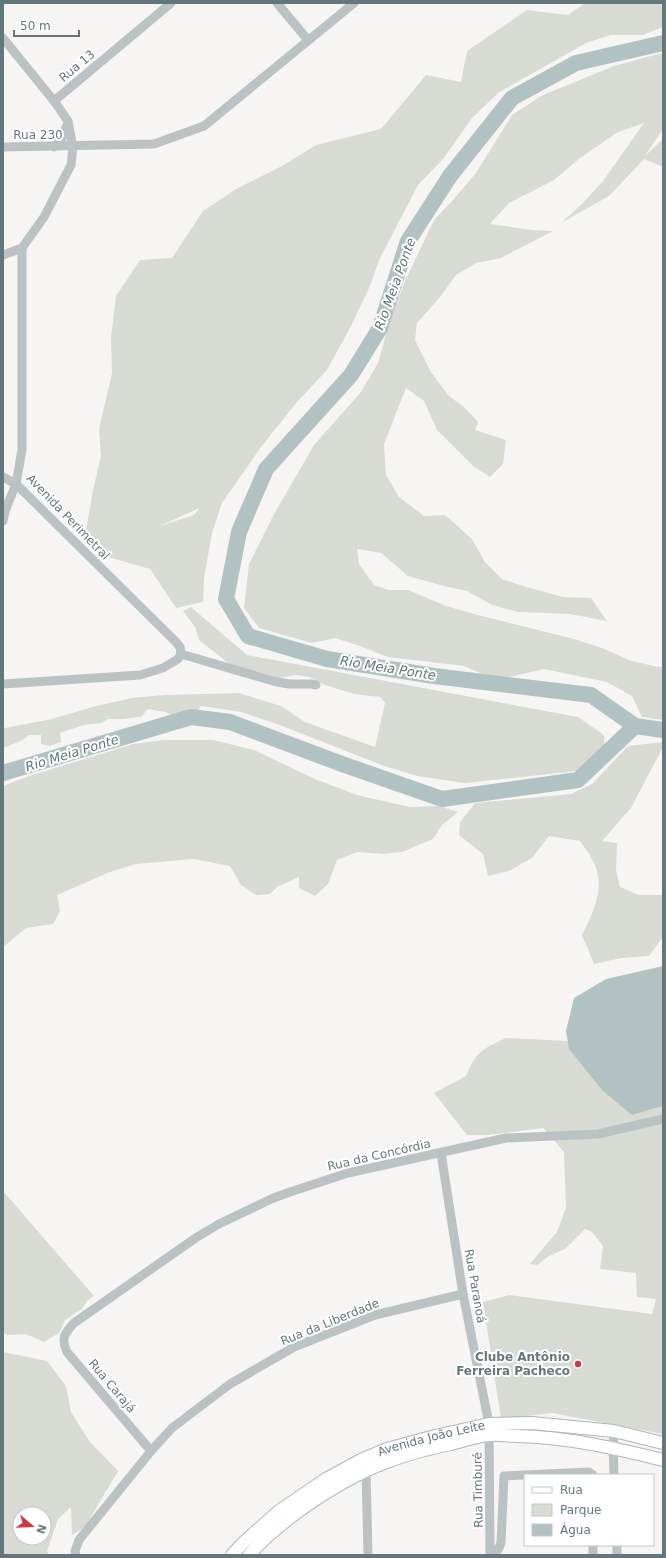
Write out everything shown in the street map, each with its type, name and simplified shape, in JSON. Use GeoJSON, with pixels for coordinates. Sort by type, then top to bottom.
{"type":"FeatureCollection","features":[{"type":"Feature","properties":{"kind":"street","name":"Rua 13"},"geometry":{"type":"LineString","coordinates":[[54,101],[171,3]]}},
{"type":"Feature","properties":{"kind":"street"},"geometry":{"type":"LineString","coordinates":[[277,3],[308,40]]}},
{"type":"Feature","properties":{"kind":"street","name":"Rua 230"},"geometry":{"type":"LineString","coordinates":[[3,147],[73,147],[154,144],[204,126],[354,3]]}},
{"type":"Feature","properties":{"kind":"street"},"geometry":{"type":"LineString","coordinates":[[3,38],[54,101],[68,121],[73,147],[71,165],[44,218],[22,248],[3,255]]}},
{"type":"Feature","properties":{"kind":"street"},"geometry":{"type":"LineString","coordinates":[[54,147],[62,138],[68,121]]}},
{"type":"Feature","properties":{"kind":"street","name":"Avenida Perimetral"},"geometry":{"type":"LineString","coordinates":[[22,248],[22,450],[16,484],[175,641],[180,647],[181,654]]}},
{"type":"Feature","properties":{"kind":"street"},"geometry":{"type":"LineString","coordinates":[[3,477],[16,484],[5,511],[3,521]]}},
{"type":"Feature","properties":{"kind":"street"},"geometry":{"type":"LineString","coordinates":[[3,684],[140,675],[163,668],[178,659],[181,654],[273,681],[289,684],[316,685]]}},
{"type":"Feature","properties":{"kind":"street","name":"Rua da Concórdia"},"geometry":{"type":"LineString","coordinates":[[65,1334],[74,1323],[196,1237],[219,1224],[271,1199],[348,1173],[506,1138],[598,1134],[663,1119]]}},
{"type":"Feature","properties":{"kind":"street","name":"Rua Paranoá"},"geometry":{"type":"LineString","coordinates":[[441,1153],[464,1294],[489,1430]]}},
{"type":"Feature","properties":{"kind":"street","name":"Rua da Liberdade"},"geometry":{"type":"LineString","coordinates":[[76,1555],[75,1551],[79,1540],[150,1451],[172,1428],[230,1384],[294,1347],[375,1315],[464,1294]]}},
{"type":"Feature","properties":{"kind":"street","name":"Rua Carajá"},"geometry":{"type":"LineString","coordinates":[[65,1334],[64,1344],[67,1352],[150,1451]]}},
{"type":"Feature","properties":{"kind":"street","name":"Avenida João Leite"},"geometry":{"type":"LineString","coordinates":[[232,1555],[278,1511],[326,1479],[364,1465],[392,1460],[489,1430],[532,1423],[614,1431],[663,1443]]}},
{"type":"Feature","properties":{"kind":"street","name":"Avenida João Leite"},"geometry":{"type":"LineString","coordinates":[[489,1430],[612,1447],[663,1460]]}},
{"type":"Feature","properties":{"kind":"street","name":"Rua Timburé"},"geometry":{"type":"LineString","coordinates":[[489,1430],[490,1553]]}},
{"type":"Feature","properties":{"kind":"street"},"geometry":{"type":"LineString","coordinates":[[614,1431],[612,1447],[614,1474]]}},
{"type":"Feature","properties":{"kind":"street"},"geometry":{"type":"LineString","coordinates":[[364,1465],[368,1555]]}},
{"type":"Feature","properties":{"kind":"street","name":"Avenida João Leite"},"geometry":{"type":"LineString","coordinates":[[249,1555],[285,1522],[308,1504],[364,1465]]}},
{"type":"Feature","properties":{"kind":"street"},"geometry":{"type":"LineString","coordinates":[[534,1474],[589,1472],[592,1474]]}},
{"type":"Feature","properties":{"kind":"street"},"geometry":{"type":"LineString","coordinates":[[490,1553],[498,1550],[501,1543],[503,1479],[506,1475],[524,1474]]}},
{"type":"Feature","properties":{"kind":"street"},"geometry":{"type":"LineString","coordinates":[[490,1514],[495,1514],[502,1506]]}},
{"type":"Feature","properties":{"kind":"green space"},"geometry":{"type":"Polygon","coordinates":[[[585,3],[663,3],[663,27],[643,35],[611,35],[586,43],[498,93],[472,118],[443,159],[418,185],[379,260],[370,286],[351,326],[327,370],[297,402],[261,447],[222,503],[212,533],[204,578],[203,602],[176,608],[150,569],[101,555],[86,530],[101,456],[99,429],[112,373],[111,337],[116,296],[140,260],[172,258],[203,211],[236,189],[282,166],[316,145],[381,129],[426,75],[461,82],[467,51],[527,10],[568,15],[585,3]],[[199,508],[160,526],[194,515],[199,508]]]}},
{"type":"Feature","properties":{"kind":"green space"},"geometry":{"type":"Polygon","coordinates":[[[663,54],[663,129],[645,156],[663,139],[663,167],[644,159],[609,196],[561,223],[582,204],[603,181],[644,123],[618,132],[580,158],[554,180],[509,203],[490,224],[532,230],[553,231],[501,258],[476,263],[456,275],[440,297],[417,323],[415,340],[431,372],[448,395],[465,408],[478,422],[475,430],[506,440],[503,464],[490,477],[474,467],[437,430],[424,401],[406,388],[384,444],[386,475],[399,497],[424,516],[445,515],[472,539],[485,562],[502,579],[563,597],[591,598],[607,621],[570,614],[519,612],[492,605],[467,591],[408,576],[381,553],[357,549],[359,564],[374,585],[389,590],[408,590],[446,606],[574,639],[602,648],[629,660],[663,667],[663,720],[642,717],[632,696],[607,682],[544,669],[510,677],[487,676],[464,666],[388,657],[335,638],[312,643],[259,628],[244,608],[249,564],[273,516],[314,445],[361,392],[378,363],[389,323],[406,279],[434,220],[476,173],[512,115],[543,95],[614,66],[663,54]]]}},
{"type":"Feature","properties":{"kind":"green space"},"geometry":{"type":"Polygon","coordinates":[[[191,607],[247,655],[578,717],[604,735],[605,755],[590,762],[577,771],[465,783],[417,776],[384,766],[277,724],[241,712],[201,706],[197,712],[182,719],[165,712],[148,709],[141,717],[108,719],[101,723],[84,725],[60,733],[61,742],[50,746],[41,744],[41,735],[29,735],[23,740],[3,748],[3,729],[5,728],[52,719],[96,706],[132,698],[164,695],[239,693],[281,706],[305,722],[375,747],[385,703],[380,697],[354,694],[325,685],[309,677],[296,675],[279,678],[236,669],[199,640],[195,627],[183,611],[191,607]]]}},
{"type":"Feature","properties":{"kind":"green space"},"geometry":{"type":"Polygon","coordinates":[[[163,740],[213,740],[254,750],[315,779],[357,795],[410,807],[439,806],[458,812],[442,825],[433,839],[402,852],[383,854],[357,852],[337,860],[328,884],[315,896],[299,888],[299,877],[277,887],[270,894],[256,895],[241,885],[230,866],[193,859],[136,864],[110,872],[57,895],[60,911],[53,924],[26,928],[3,947],[3,786],[26,777],[133,744],[163,740]]]}},
{"type":"Feature","properties":{"kind":"green space"},"geometry":{"type":"Polygon","coordinates":[[[663,742],[663,747],[631,808],[602,841],[617,843],[616,870],[620,887],[639,895],[663,895],[663,937],[649,956],[621,958],[594,964],[582,935],[591,916],[597,898],[599,888],[598,879],[592,859],[580,841],[549,836],[532,858],[509,871],[488,876],[483,854],[459,835],[460,822],[475,803],[571,794],[592,784],[628,746],[663,742]]]}},
{"type":"Feature","properties":{"kind":"green space"},"geometry":{"type":"Polygon","coordinates":[[[506,1038],[567,1041],[632,1115],[663,1106],[663,1434],[552,1413],[501,1419],[483,1302],[509,1295],[652,1314],[656,1299],[637,1297],[636,1273],[600,1269],[603,1246],[592,1232],[585,1229],[565,1249],[549,1256],[537,1265],[530,1264],[557,1232],[566,1208],[564,1152],[543,1128],[488,1135],[467,1135],[434,1093],[466,1076],[473,1061],[481,1052],[491,1045],[506,1038]]]}},
{"type":"Feature","properties":{"kind":"green space"},"geometry":{"type":"Polygon","coordinates":[[[3,1191],[94,1296],[87,1301],[82,1309],[65,1320],[59,1333],[44,1342],[26,1334],[8,1335],[3,1333],[3,1191]]]}},
{"type":"Feature","properties":{"kind":"green space"},"geometry":{"type":"Polygon","coordinates":[[[3,1352],[47,1361],[66,1386],[71,1412],[90,1442],[118,1471],[85,1527],[72,1535],[71,1507],[58,1519],[52,1536],[52,1506],[12,1506],[12,1546],[49,1546],[47,1551],[49,1555],[3,1555],[3,1352]]]}},
{"type":"Feature","properties":{"kind":"water"},"geometry":{"type":"Polygon","coordinates":[[[663,966],[663,1106],[632,1115],[602,1090],[569,1049],[566,1031],[574,998],[606,979],[663,966]]]}},
{"type":"Feature","properties":{"kind":"waterway","name":"Rio Meia Ponte"},"geometry":{"type":"LineString","coordinates":[[663,43],[576,63],[512,98],[450,176],[408,241],[380,328],[351,375],[266,469],[239,532],[226,599],[248,636],[327,659],[434,676],[591,695],[635,726],[663,730]]}},
{"type":"Feature","properties":{"kind":"waterway","name":"Rio Meia Ponte"},"geometry":{"type":"LineString","coordinates":[[3,773],[191,717],[230,722],[342,764],[442,799],[578,780],[635,726]]}},
{"type":"Feature","properties":{"kind":"place","name":"Clube Antônio Ferreira Pacheco"},"geometry":{"type":"Point","coordinates":[578,1364]}}]}
